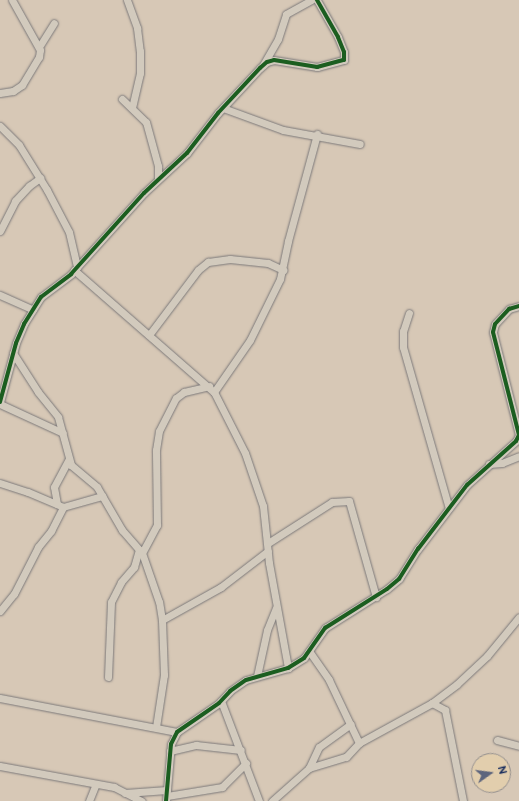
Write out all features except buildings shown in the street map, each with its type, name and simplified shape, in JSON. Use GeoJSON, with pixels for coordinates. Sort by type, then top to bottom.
{"type":"FeatureCollection","features":[{"type":"Feature","properties":{"kind":"street"},"geometry":{"type":"LineString","coordinates":[[12,0],[40,47]]}},
{"type":"Feature","properties":{"kind":"street"},"geometry":{"type":"LineString","coordinates":[[127,0],[137,28],[140,51],[140,73],[132,107]]}},
{"type":"Feature","properties":{"kind":"street"},"geometry":{"type":"LineString","coordinates":[[63,433],[0,403],[13,353],[24,324],[41,297],[75,269],[158,179],[187,153],[223,108],[263,65],[278,39],[286,14],[311,0]]}},
{"type":"Feature","properties":{"kind":"street"},"geometry":{"type":"LineString","coordinates":[[263,65],[280,60],[317,67],[344,60],[344,52],[338,37],[317,0]]}},
{"type":"Feature","properties":{"kind":"street"},"geometry":{"type":"LineString","coordinates":[[0,93],[13,91],[22,84],[39,57],[40,47],[54,23]]}},
{"type":"Feature","properties":{"kind":"street"},"geometry":{"type":"LineString","coordinates":[[122,99],[146,122],[158,166],[158,179]]}},
{"type":"Feature","properties":{"kind":"street"},"geometry":{"type":"LineString","coordinates":[[223,108],[283,130],[317,134],[360,144]]}},
{"type":"Feature","properties":{"kind":"street"},"geometry":{"type":"LineString","coordinates":[[0,126],[19,145],[40,178],[69,232],[75,269],[211,389],[245,453],[263,506],[276,608],[288,668]]}},
{"type":"Feature","properties":{"kind":"street"},"geometry":{"type":"LineString","coordinates":[[108,677],[111,602],[121,582],[134,567],[140,552],[157,525],[156,450],[159,431],[180,395],[211,389],[250,340],[283,270],[288,241],[317,134]]}},
{"type":"Feature","properties":{"kind":"street"},"geometry":{"type":"LineString","coordinates":[[0,231],[15,201],[29,186],[40,178]]}},
{"type":"Feature","properties":{"kind":"street"},"geometry":{"type":"LineString","coordinates":[[148,335],[198,270],[208,262],[230,259],[268,263],[283,270]]}},
{"type":"Feature","properties":{"kind":"street"},"geometry":{"type":"LineString","coordinates":[[0,295],[33,310]]}},
{"type":"Feature","properties":{"kind":"street"},"geometry":{"type":"LineString","coordinates":[[167,796],[170,751],[177,732],[221,701],[235,687],[257,676],[288,668],[304,658],[325,628],[376,597],[399,578],[467,485],[516,441],[519,435],[493,332],[495,324],[509,309],[519,306]]}},
{"type":"Feature","properties":{"kind":"street"},"geometry":{"type":"LineString","coordinates":[[409,312],[403,331],[403,347],[449,508]]}},
{"type":"Feature","properties":{"kind":"street"},"geometry":{"type":"LineString","coordinates":[[13,353],[38,392],[58,417],[68,459],[71,465],[97,487],[122,530],[140,552],[159,602],[162,620],[164,675],[156,727]]}},
{"type":"Feature","properties":{"kind":"street"},"geometry":{"type":"LineString","coordinates":[[489,464],[502,463],[519,456]]}},
{"type":"Feature","properties":{"kind":"street"},"geometry":{"type":"LineString","coordinates":[[0,611],[14,594],[38,547],[51,531],[60,505],[54,487],[68,459]]}},
{"type":"Feature","properties":{"kind":"street"},"geometry":{"type":"LineString","coordinates":[[0,483],[60,505],[102,496]]}},
{"type":"Feature","properties":{"kind":"street"},"geometry":{"type":"LineString","coordinates":[[268,542],[332,502],[349,501],[376,597]]}},
{"type":"Feature","properties":{"kind":"street"},"geometry":{"type":"LineString","coordinates":[[162,620],[221,587],[268,551]]}},
{"type":"Feature","properties":{"kind":"street"},"geometry":{"type":"LineString","coordinates":[[257,676],[267,630],[276,608]]}},
{"type":"Feature","properties":{"kind":"street"},"geometry":{"type":"LineString","coordinates":[[309,768],[346,758],[359,743],[432,703],[457,684],[487,656],[519,617]]}},
{"type":"Feature","properties":{"kind":"street"},"geometry":{"type":"LineString","coordinates":[[309,651],[329,680],[359,743]]}},
{"type":"Feature","properties":{"kind":"street"},"geometry":{"type":"LineString","coordinates":[[0,698],[177,732]]}},
{"type":"Feature","properties":{"kind":"street"},"geometry":{"type":"LineString","coordinates":[[221,701],[246,763],[258,801]]}},
{"type":"Feature","properties":{"kind":"street"},"geometry":{"type":"LineString","coordinates":[[432,703],[445,710],[463,801]]}},
{"type":"Feature","properties":{"kind":"street"},"geometry":{"type":"LineString","coordinates":[[272,801],[309,768],[319,747],[351,724]]}},
{"type":"Feature","properties":{"kind":"street"},"geometry":{"type":"LineString","coordinates":[[497,740],[519,746]]}},
{"type":"Feature","properties":{"kind":"street"},"geometry":{"type":"LineString","coordinates":[[170,751],[196,746],[241,750]]}},
{"type":"Feature","properties":{"kind":"street"},"geometry":{"type":"LineString","coordinates":[[125,793],[167,796],[222,787],[246,763]]}},
{"type":"Feature","properties":{"kind":"street"},"geometry":{"type":"LineString","coordinates":[[0,766],[114,787],[142,801]]}},
{"type":"Feature","properties":{"kind":"street"},"geometry":{"type":"LineString","coordinates":[[89,801],[96,784]]}},
{"type":"Feature","properties":{"kind":"cycle path"},"geometry":{"type":"LineString","coordinates":[[0,402],[16,343],[24,324],[41,297],[71,274],[144,193],[187,153],[218,113],[260,68],[267,62],[274,60],[317,67],[344,60],[344,52],[338,37],[317,0]]}},
{"type":"Feature","properties":{"kind":"cycle path"},"geometry":{"type":"LineString","coordinates":[[166,801],[171,744],[177,732],[219,703],[230,691],[246,680],[288,668],[304,658],[325,628],[387,589],[399,579],[418,549],[467,485],[516,441],[519,435],[493,332],[495,324],[509,309],[519,306]]}}]}
